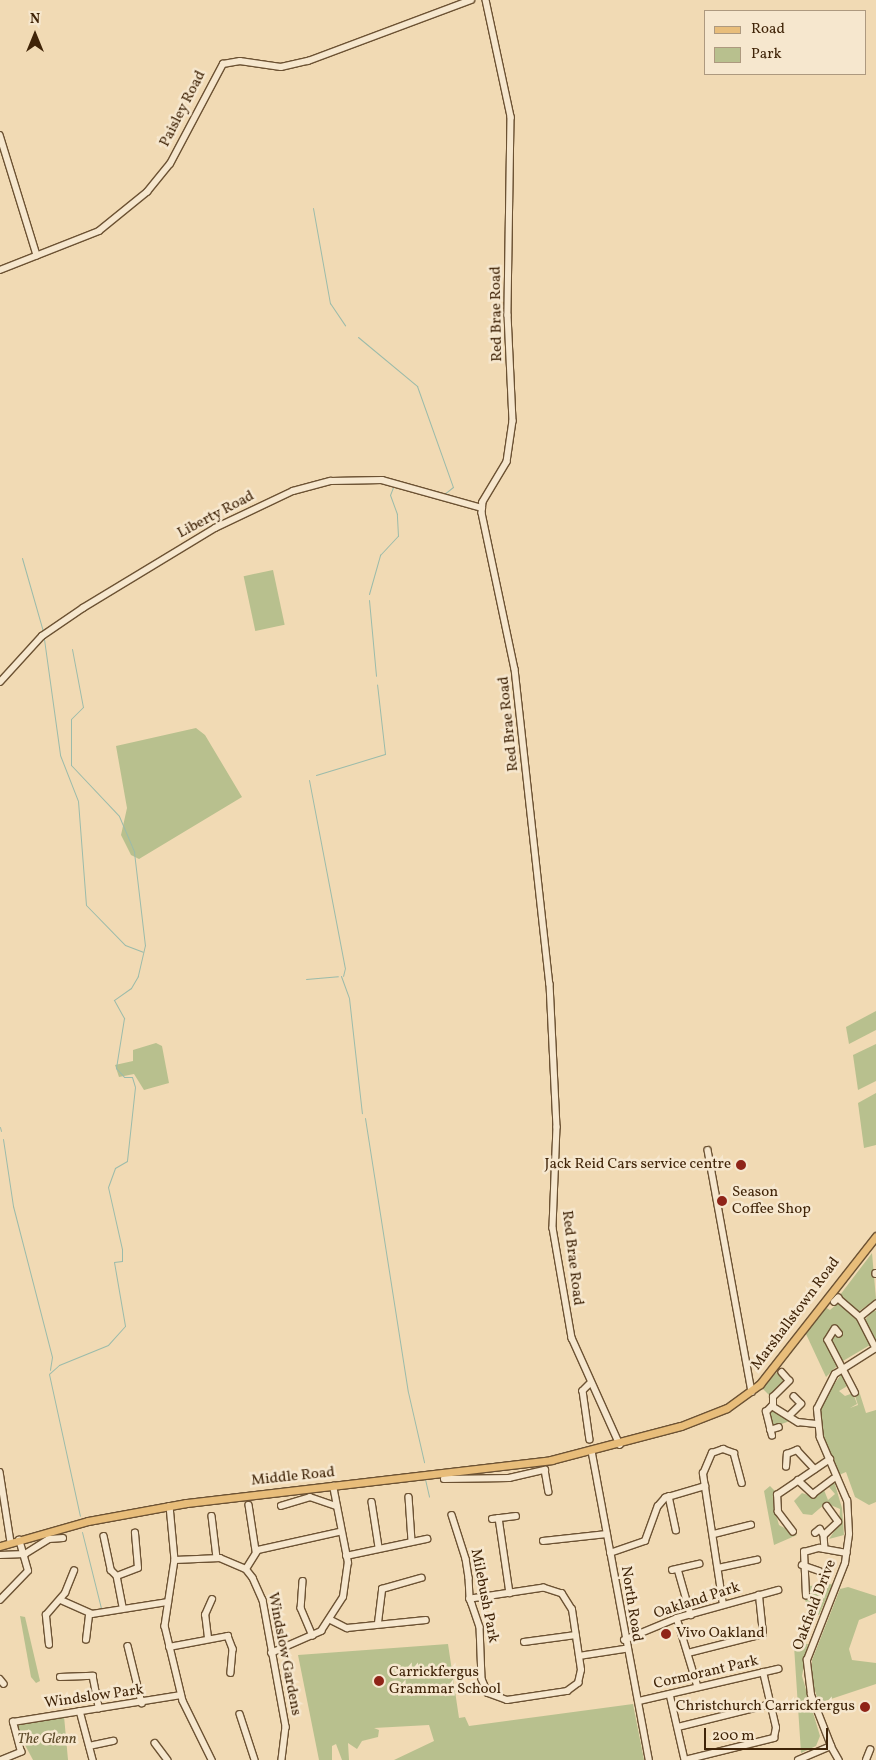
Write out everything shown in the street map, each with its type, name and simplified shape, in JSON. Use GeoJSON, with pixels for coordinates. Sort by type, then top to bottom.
{"type":"FeatureCollection","features":[{"type":"Feature","properties":{"kind":"main road","name":"Marshallstown Road"},"geometry":{"type":"LineString","coordinates":[[592,1451],[620,1445],[712,1415],[752,1392],[788,1354],[876,1236]]}},
{"type":"Feature","properties":{"kind":"main road","name":"Middle Road"},"geometry":{"type":"LineString","coordinates":[[0,1546],[170,1506],[507,1466],[592,1451]]}},
{"type":"Feature","properties":{"kind":"street","name":"Paisley Road"},"geometry":{"type":"LineString","coordinates":[[0,270],[99,231],[160,179],[222,64],[240,62],[281,67],[308,61],[471,0]]}},
{"type":"Feature","properties":{"kind":"street","name":"Red Brae Road"},"geometry":{"type":"LineString","coordinates":[[486,0],[512,124],[508,315],[513,421],[506,462],[482,508],[515,669],[550,984],[557,1127],[553,1228],[572,1338],[590,1384],[620,1445]]}},
{"type":"Feature","properties":{"kind":"street"},"geometry":{"type":"LineString","coordinates":[[0,135],[37,255]]}},
{"type":"Feature","properties":{"kind":"street","name":"Liberty Road"},"geometry":{"type":"LineString","coordinates":[[0,682],[42,636],[83,608],[214,528],[293,491],[331,481],[382,480],[482,508]]}},
{"type":"Feature","properties":{"kind":"street"},"geometry":{"type":"LineString","coordinates":[[708,1150],[752,1392]]}},
{"type":"Feature","properties":{"kind":"street"},"geometry":{"type":"LineString","coordinates":[[774,1406],[798,1422],[816,1424],[821,1394],[844,1367],[876,1348],[860,1317],[838,1298],[834,1302]]}},
{"type":"Feature","properties":{"kind":"street"},"geometry":{"type":"LineString","coordinates":[[860,1317],[876,1304]]}},
{"type":"Feature","properties":{"kind":"street"},"geometry":{"type":"LineString","coordinates":[[839,1334],[835,1329],[828,1339],[844,1367],[855,1392]]}},
{"type":"Feature","properties":{"kind":"street"},"geometry":{"type":"LineString","coordinates":[[774,1406],[774,1396],[789,1381],[782,1373]]}},
{"type":"Feature","properties":{"kind":"street"},"geometry":{"type":"LineString","coordinates":[[590,1384],[583,1390],[590,1440]]}},
{"type":"Feature","properties":{"kind":"street"},"geometry":{"type":"LineString","coordinates":[[789,1416],[801,1404],[794,1397]]}},
{"type":"Feature","properties":{"kind":"street"},"geometry":{"type":"LineString","coordinates":[[774,1406],[766,1412],[771,1433],[780,1427]]}},
{"type":"Feature","properties":{"kind":"street","name":"Oakfield Drive"},"geometry":{"type":"LineString","coordinates":[[816,1424],[847,1501],[847,1553],[807,1666],[811,1696],[831,1746],[839,1760]]}},
{"type":"Feature","properties":{"kind":"street"},"geometry":{"type":"LineString","coordinates":[[723,1605],[714,1534],[705,1486],[708,1457],[723,1449],[736,1456],[742,1483]]}},
{"type":"Feature","properties":{"kind":"street","name":"North Road"},"geometry":{"type":"LineString","coordinates":[[592,1451],[625,1649],[639,1701],[649,1760]]}},
{"type":"Feature","properties":{"kind":"street"},"geometry":{"type":"LineString","coordinates":[[786,1467],[786,1455],[801,1451],[815,1468]]}},
{"type":"Feature","properties":{"kind":"street"},"geometry":{"type":"LineString","coordinates":[[793,1532],[778,1512],[776,1498],[798,1480],[830,1459]]}},
{"type":"Feature","properties":{"kind":"street"},"geometry":{"type":"LineString","coordinates":[[507,1466],[509,1478]]}},
{"type":"Feature","properties":{"kind":"street"},"geometry":{"type":"LineString","coordinates":[[444,1479],[509,1478],[546,1471],[549,1492]]}},
{"type":"Feature","properties":{"kind":"street"},"geometry":{"type":"LineString","coordinates":[[0,1472],[15,1541],[25,1554],[27,1574],[0,1600]]}},
{"type":"Feature","properties":{"kind":"street"},"geometry":{"type":"LineString","coordinates":[[798,1480],[812,1494],[833,1479]]}},
{"type":"Feature","properties":{"kind":"street"},"geometry":{"type":"LineString","coordinates":[[271,1653],[313,1636],[331,1620],[346,1586],[346,1556],[339,1532],[334,1486]]}},
{"type":"Feature","properties":{"kind":"street"},"geometry":{"type":"LineString","coordinates":[[610,1553],[644,1541],[658,1506],[669,1496],[705,1486]]}},
{"type":"Feature","properties":{"kind":"street"},"geometry":{"type":"LineString","coordinates":[[825,1486],[831,1492]]}},
{"type":"Feature","properties":{"kind":"street"},"geometry":{"type":"LineString","coordinates":[[669,1496],[676,1530]]}},
{"type":"Feature","properties":{"kind":"street"},"geometry":{"type":"LineString","coordinates":[[281,1506],[310,1497],[336,1506]]}},
{"type":"Feature","properties":{"kind":"street"},"geometry":{"type":"LineString","coordinates":[[409,1498],[412,1540]]}},
{"type":"Feature","properties":{"kind":"street"},"geometry":{"type":"LineString","coordinates":[[372,1502],[378,1547]]}},
{"type":"Feature","properties":{"kind":"street"},"geometry":{"type":"LineString","coordinates":[[176,1560],[217,1558],[246,1569],[256,1552],[248,1505]]}},
{"type":"Feature","properties":{"kind":"street"},"geometry":{"type":"LineString","coordinates":[[170,1506],[176,1560],[165,1621],[169,1647],[181,1695],[212,1760]]}},
{"type":"Feature","properties":{"kind":"street"},"geometry":{"type":"LineString","coordinates":[[824,1535],[837,1523],[833,1513],[827,1507]]}},
{"type":"Feature","properties":{"kind":"street"},"geometry":{"type":"LineString","coordinates":[[833,1513],[838,1508]]}},
{"type":"Feature","properties":{"kind":"street","name":"Milebush Park"},"geometry":{"type":"LineString","coordinates":[[452,1515],[466,1559],[470,1599],[480,1627],[483,1683],[494,1698],[571,1689],[580,1679],[579,1656]]}},
{"type":"Feature","properties":{"kind":"street"},"geometry":{"type":"LineString","coordinates":[[212,1516],[217,1558]]}},
{"type":"Feature","properties":{"kind":"street"},"geometry":{"type":"LineString","coordinates":[[492,1519],[516,1516]]}},
{"type":"Feature","properties":{"kind":"street"},"geometry":{"type":"LineString","coordinates":[[499,1518],[510,1593]]}},
{"type":"Feature","properties":{"kind":"street"},"geometry":{"type":"LineString","coordinates":[[714,1534],[751,1525]]}},
{"type":"Feature","properties":{"kind":"street"},"geometry":{"type":"LineString","coordinates":[[815,1533],[820,1529],[824,1535],[825,1549]]}},
{"type":"Feature","properties":{"kind":"street"},"geometry":{"type":"LineString","coordinates":[[256,1552],[339,1532]]}},
{"type":"Feature","properties":{"kind":"street"},"geometry":{"type":"LineString","coordinates":[[117,1576],[138,1568],[135,1533]]}},
{"type":"Feature","properties":{"kind":"street"},"geometry":{"type":"LineString","coordinates":[[543,1541],[607,1534]]}},
{"type":"Feature","properties":{"kind":"street"},"geometry":{"type":"LineString","coordinates":[[104,1536],[111,1570],[117,1576],[123,1608]]}},
{"type":"Feature","properties":{"kind":"street"},"geometry":{"type":"LineString","coordinates":[[0,1555],[25,1554],[49,1538],[63,1538]]}},
{"type":"Feature","properties":{"kind":"street"},"geometry":{"type":"LineString","coordinates":[[346,1556],[378,1547],[427,1539]]}},
{"type":"Feature","properties":{"kind":"street"},"geometry":{"type":"LineString","coordinates":[[806,1596],[802,1565],[806,1550],[825,1549],[847,1553]]}},
{"type":"Feature","properties":{"kind":"street"},"geometry":{"type":"LineString","coordinates":[[718,1568],[757,1560]]}},
{"type":"Feature","properties":{"kind":"street"},"geometry":{"type":"LineString","coordinates":[[691,1614],[675,1570],[699,1564]]}},
{"type":"Feature","properties":{"kind":"street"},"geometry":{"type":"LineString","coordinates":[[802,1565],[819,1567]]}},
{"type":"Feature","properties":{"kind":"street","name":"Windslow Gardens"},"geometry":{"type":"LineString","coordinates":[[246,1569],[261,1594],[287,1732],[282,1760]]}},
{"type":"Feature","properties":{"kind":"street"},"geometry":{"type":"LineString","coordinates":[[49,1645],[44,1619],[60,1600],[74,1571]]}},
{"type":"Feature","properties":{"kind":"street"},"geometry":{"type":"LineString","coordinates":[[378,1623],[382,1589],[421,1578]]}},
{"type":"Feature","properties":{"kind":"street"},"geometry":{"type":"LineString","coordinates":[[303,1581],[301,1608],[313,1636]]}},
{"type":"Feature","properties":{"kind":"street"},"geometry":{"type":"LineString","coordinates":[[470,1599],[544,1588],[559,1592],[571,1607],[579,1656],[625,1649]]}},
{"type":"Feature","properties":{"kind":"street","name":"Oakland Park"},"geometry":{"type":"LineString","coordinates":[[624,1640],[677,1618],[778,1590]]}},
{"type":"Feature","properties":{"kind":"street"},"geometry":{"type":"LineString","coordinates":[[688,1654],[763,1634],[759,1595]]}},
{"type":"Feature","properties":{"kind":"street"},"geometry":{"type":"LineString","coordinates":[[208,1638],[205,1615],[212,1599]]}},
{"type":"Feature","properties":{"kind":"street"},"geometry":{"type":"LineString","coordinates":[[60,1600],[89,1614],[168,1602]]}},
{"type":"Feature","properties":{"kind":"street"},"geometry":{"type":"LineString","coordinates":[[86,1640],[89,1614]]}},
{"type":"Feature","properties":{"kind":"street"},"geometry":{"type":"LineString","coordinates":[[677,1618],[698,1687]]}},
{"type":"Feature","properties":{"kind":"street"},"geometry":{"type":"LineString","coordinates":[[331,1620],[347,1628],[378,1623],[426,1620]]}},
{"type":"Feature","properties":{"kind":"street"},"geometry":{"type":"LineString","coordinates":[[524,1642],[576,1635]]}},
{"type":"Feature","properties":{"kind":"street"},"geometry":{"type":"LineString","coordinates":[[169,1647],[208,1638],[232,1639],[231,1673]]}},
{"type":"Feature","properties":{"kind":"street"},"geometry":{"type":"LineString","coordinates":[[128,1646],[142,1703]]}},
{"type":"Feature","properties":{"kind":"street","name":"Cormorant Park"},"geometry":{"type":"LineString","coordinates":[[639,1701],[778,1669]]}},
{"type":"Feature","properties":{"kind":"street"},"geometry":{"type":"LineString","coordinates":[[670,1694],[685,1760],[773,1739],[776,1732],[763,1672]]}},
{"type":"Feature","properties":{"kind":"street"},"geometry":{"type":"LineString","coordinates":[[60,1677],[93,1676],[99,1708]]}},
{"type":"Feature","properties":{"kind":"street","name":"Windslow Park"},"geometry":{"type":"LineString","coordinates":[[1,1760],[21,1751],[11,1725],[80,1711],[142,1703],[181,1695]]}},
{"type":"Feature","properties":{"kind":"street"},"geometry":{"type":"LineString","coordinates":[[678,1727],[771,1704]]}},
{"type":"Feature","properties":{"kind":"street"},"geometry":{"type":"LineString","coordinates":[[80,1711],[93,1760]]}},
{"type":"Feature","properties":{"kind":"street"},"geometry":{"type":"LineString","coordinates":[[240,1714],[255,1760]]}},
{"type":"Feature","properties":{"kind":"street"},"geometry":{"type":"LineString","coordinates":[[89,1746],[114,1741]]}},
{"type":"Feature","properties":{"kind":"street"},"geometry":{"type":"LineString","coordinates":[[155,1743],[168,1760]]}},
{"type":"Feature","properties":{"kind":"street"},"geometry":{"type":"LineString","coordinates":[[798,1760],[831,1746]]}},
{"type":"Feature","properties":{"kind":"street"},"geometry":{"type":"LineString","coordinates":[[865,1752],[866,1760]]}},
{"type":"Feature","properties":{"kind":"green space"},"geometry":{"type":"Polygon","coordinates":[[[273,570],[285,625],[255,631],[244,576],[273,570]]]}},
{"type":"Feature","properties":{"kind":"green space"},"geometry":{"type":"Polygon","coordinates":[[[196,728],[205,735],[242,797],[139,859],[131,855],[121,835],[127,808],[116,746],[196,728]]]}},
{"type":"Feature","properties":{"kind":"green space"},"geometry":{"type":"Polygon","coordinates":[[[876,1011],[876,1030],[849,1044],[846,1027],[876,1011]]]}},
{"type":"Feature","properties":{"kind":"green space"},"geometry":{"type":"Polygon","coordinates":[[[156,1043],[162,1046],[169,1083],[144,1090],[134,1074],[119,1077],[115,1065],[133,1061],[133,1050],[156,1043]]]}},
{"type":"Feature","properties":{"kind":"green space"},"geometry":{"type":"Polygon","coordinates":[[[876,1044],[876,1081],[858,1090],[853,1055],[876,1044]]]}},
{"type":"Feature","properties":{"kind":"green space"},"geometry":{"type":"Polygon","coordinates":[[[876,1093],[876,1145],[864,1148],[858,1103],[876,1093]]]}},
{"type":"Feature","properties":{"kind":"green space"},"geometry":{"type":"Polygon","coordinates":[[[872,1253],[876,1299],[858,1312],[840,1295],[872,1253]]]}},
{"type":"Feature","properties":{"kind":"green space"},"geometry":{"type":"Polygon","coordinates":[[[839,1302],[860,1322],[870,1345],[843,1361],[831,1340],[842,1331],[834,1324],[824,1338],[839,1364],[826,1377],[806,1334],[825,1307],[830,1310],[839,1302]]]}},
{"type":"Feature","properties":{"kind":"green space"},"geometry":{"type":"Polygon","coordinates":[[[873,1310],[876,1311],[876,1341],[865,1320],[873,1310]]]}},
{"type":"Feature","properties":{"kind":"green space"},"geometry":{"type":"Polygon","coordinates":[[[777,1372],[784,1382],[770,1396],[762,1388],[777,1372]]]}},
{"type":"Feature","properties":{"kind":"green space"},"geometry":{"type":"Polygon","coordinates":[[[842,1373],[849,1385],[839,1391],[845,1396],[853,1393],[857,1404],[850,1408],[858,1405],[854,1393],[859,1391],[866,1413],[876,1410],[876,1502],[869,1505],[855,1497],[846,1472],[839,1475],[821,1434],[820,1405],[842,1373]]]}},
{"type":"Feature","properties":{"kind":"green space"},"geometry":{"type":"Polygon","coordinates":[[[778,1408],[790,1421],[773,1427],[768,1412],[778,1408]]]}},
{"type":"Feature","properties":{"kind":"green space"},"geometry":{"type":"Polygon","coordinates":[[[834,1481],[842,1508],[844,1535],[829,1539],[839,1524],[840,1509],[826,1503],[812,1515],[803,1514],[794,1501],[802,1493],[814,1497],[824,1490],[828,1500],[835,1494],[829,1487],[834,1481]]]}},
{"type":"Feature","properties":{"kind":"green space"},"geometry":{"type":"Polygon","coordinates":[[[770,1486],[776,1492],[773,1504],[779,1525],[797,1535],[774,1545],[764,1491],[770,1486]]]}},
{"type":"Feature","properties":{"kind":"green space"},"geometry":{"type":"Polygon","coordinates":[[[833,1584],[819,1615],[810,1610],[804,1598],[811,1596],[809,1586],[833,1584]]]}},
{"type":"Feature","properties":{"kind":"green space"},"geometry":{"type":"Polygon","coordinates":[[[848,1587],[876,1596],[876,1613],[859,1620],[849,1649],[852,1660],[876,1663],[876,1684],[819,1703],[812,1682],[812,1660],[840,1589],[848,1587]]]}},
{"type":"Feature","properties":{"kind":"green space"},"geometry":{"type":"Polygon","coordinates":[[[20,1616],[25,1617],[40,1681],[36,1683],[31,1677],[20,1616]]]}},
{"type":"Feature","properties":{"kind":"green space","name":"Carrickfergus Grammar School"},"geometry":{"type":"Polygon","coordinates":[[[448,1644],[459,1718],[465,1717],[469,1726],[633,1704],[644,1760],[394,1760],[434,1741],[429,1725],[374,1728],[379,1730],[378,1737],[362,1741],[357,1749],[348,1743],[349,1760],[342,1760],[336,1744],[332,1746],[332,1760],[319,1760],[298,1655],[448,1644]]]}},
{"type":"Feature","properties":{"kind":"green space"},"geometry":{"type":"Polygon","coordinates":[[[808,1644],[802,1676],[820,1736],[816,1746],[801,1753],[794,1646],[808,1644]]]}},
{"type":"Feature","properties":{"kind":"green space","name":"The Glenn"},"geometry":{"type":"Polygon","coordinates":[[[64,1716],[68,1760],[33,1760],[15,1726],[64,1716]]]}},
{"type":"Feature","properties":{"kind":"waterway"},"geometry":{"type":"LineString","coordinates":[[313,208],[330,303],[345,325]]}},
{"type":"Feature","properties":{"kind":"waterway"},"geometry":{"type":"LineString","coordinates":[[358,337],[417,386],[453,487],[444,494]]}},
{"type":"Feature","properties":{"kind":"waterway"},"geometry":{"type":"LineString","coordinates":[[369,594],[380,555],[398,536],[397,514],[390,495],[393,487]]}},
{"type":"Feature","properties":{"kind":"waterway"},"geometry":{"type":"LineString","coordinates":[[22,558],[43,631]]}},
{"type":"Feature","properties":{"kind":"waterway"},"geometry":{"type":"LineString","coordinates":[[369,600],[376,676]]}},
{"type":"Feature","properties":{"kind":"waterway"},"geometry":{"type":"LineString","coordinates":[[44,639],[60,755],[78,801],[86,905],[125,945],[143,952]]}},
{"type":"Feature","properties":{"kind":"waterway"},"geometry":{"type":"LineString","coordinates":[[72,649],[83,707],[71,719],[71,765],[119,816],[134,852],[145,945],[138,976],[131,988],[114,1000],[124,1018],[116,1068],[124,1077],[132,1077],[135,1087],[127,1161],[115,1168],[108,1187],[122,1249],[122,1261],[114,1262],[125,1326],[108,1345],[59,1365],[49,1374],[80,1516]]}},
{"type":"Feature","properties":{"kind":"waterway"},"geometry":{"type":"LineString","coordinates":[[316,775],[385,754],[377,684]]}},
{"type":"Feature","properties":{"kind":"waterway"},"geometry":{"type":"LineString","coordinates":[[309,780],[345,968],[343,976]]}},
{"type":"Feature","properties":{"kind":"waterway"},"geometry":{"type":"LineString","coordinates":[[306,979],[338,976]]}},
{"type":"Feature","properties":{"kind":"waterway"},"geometry":{"type":"LineString","coordinates":[[341,976],[349,998],[362,1113]]}},
{"type":"Feature","properties":{"kind":"waterway"},"geometry":{"type":"LineString","coordinates":[[365,1118],[408,1392],[424,1462]]}},
{"type":"Feature","properties":{"kind":"waterway"},"geometry":{"type":"LineString","coordinates":[[0,1127],[1,1131]]}},
{"type":"Feature","properties":{"kind":"waterway"},"geometry":{"type":"LineString","coordinates":[[3,1139],[13,1206],[52,1357],[50,1370]]}},
{"type":"Feature","properties":{"kind":"waterway"},"geometry":{"type":"LineString","coordinates":[[425,1479],[429,1497]]}},
{"type":"Feature","properties":{"kind":"waterway"},"geometry":{"type":"LineString","coordinates":[[82,1532],[101,1608]]}},
{"type":"Feature","properties":{"kind":"place","name":"Jack Reid Cars service centre"},"geometry":{"type":"Point","coordinates":[741,1165]}},
{"type":"Feature","properties":{"kind":"place","name":"Season Coffee Shop"},"geometry":{"type":"Point","coordinates":[722,1201]}},
{"type":"Feature","properties":{"kind":"place","name":"Vivo Oakland"},"geometry":{"type":"Point","coordinates":[666,1634]}},
{"type":"Feature","properties":{"kind":"place","name":"Carrickfergus Grammar School"},"geometry":{"type":"Point","coordinates":[379,1681]}},
{"type":"Feature","properties":{"kind":"place","name":"Christchurch Carrickfergus"},"geometry":{"type":"Point","coordinates":[865,1707]}}]}
